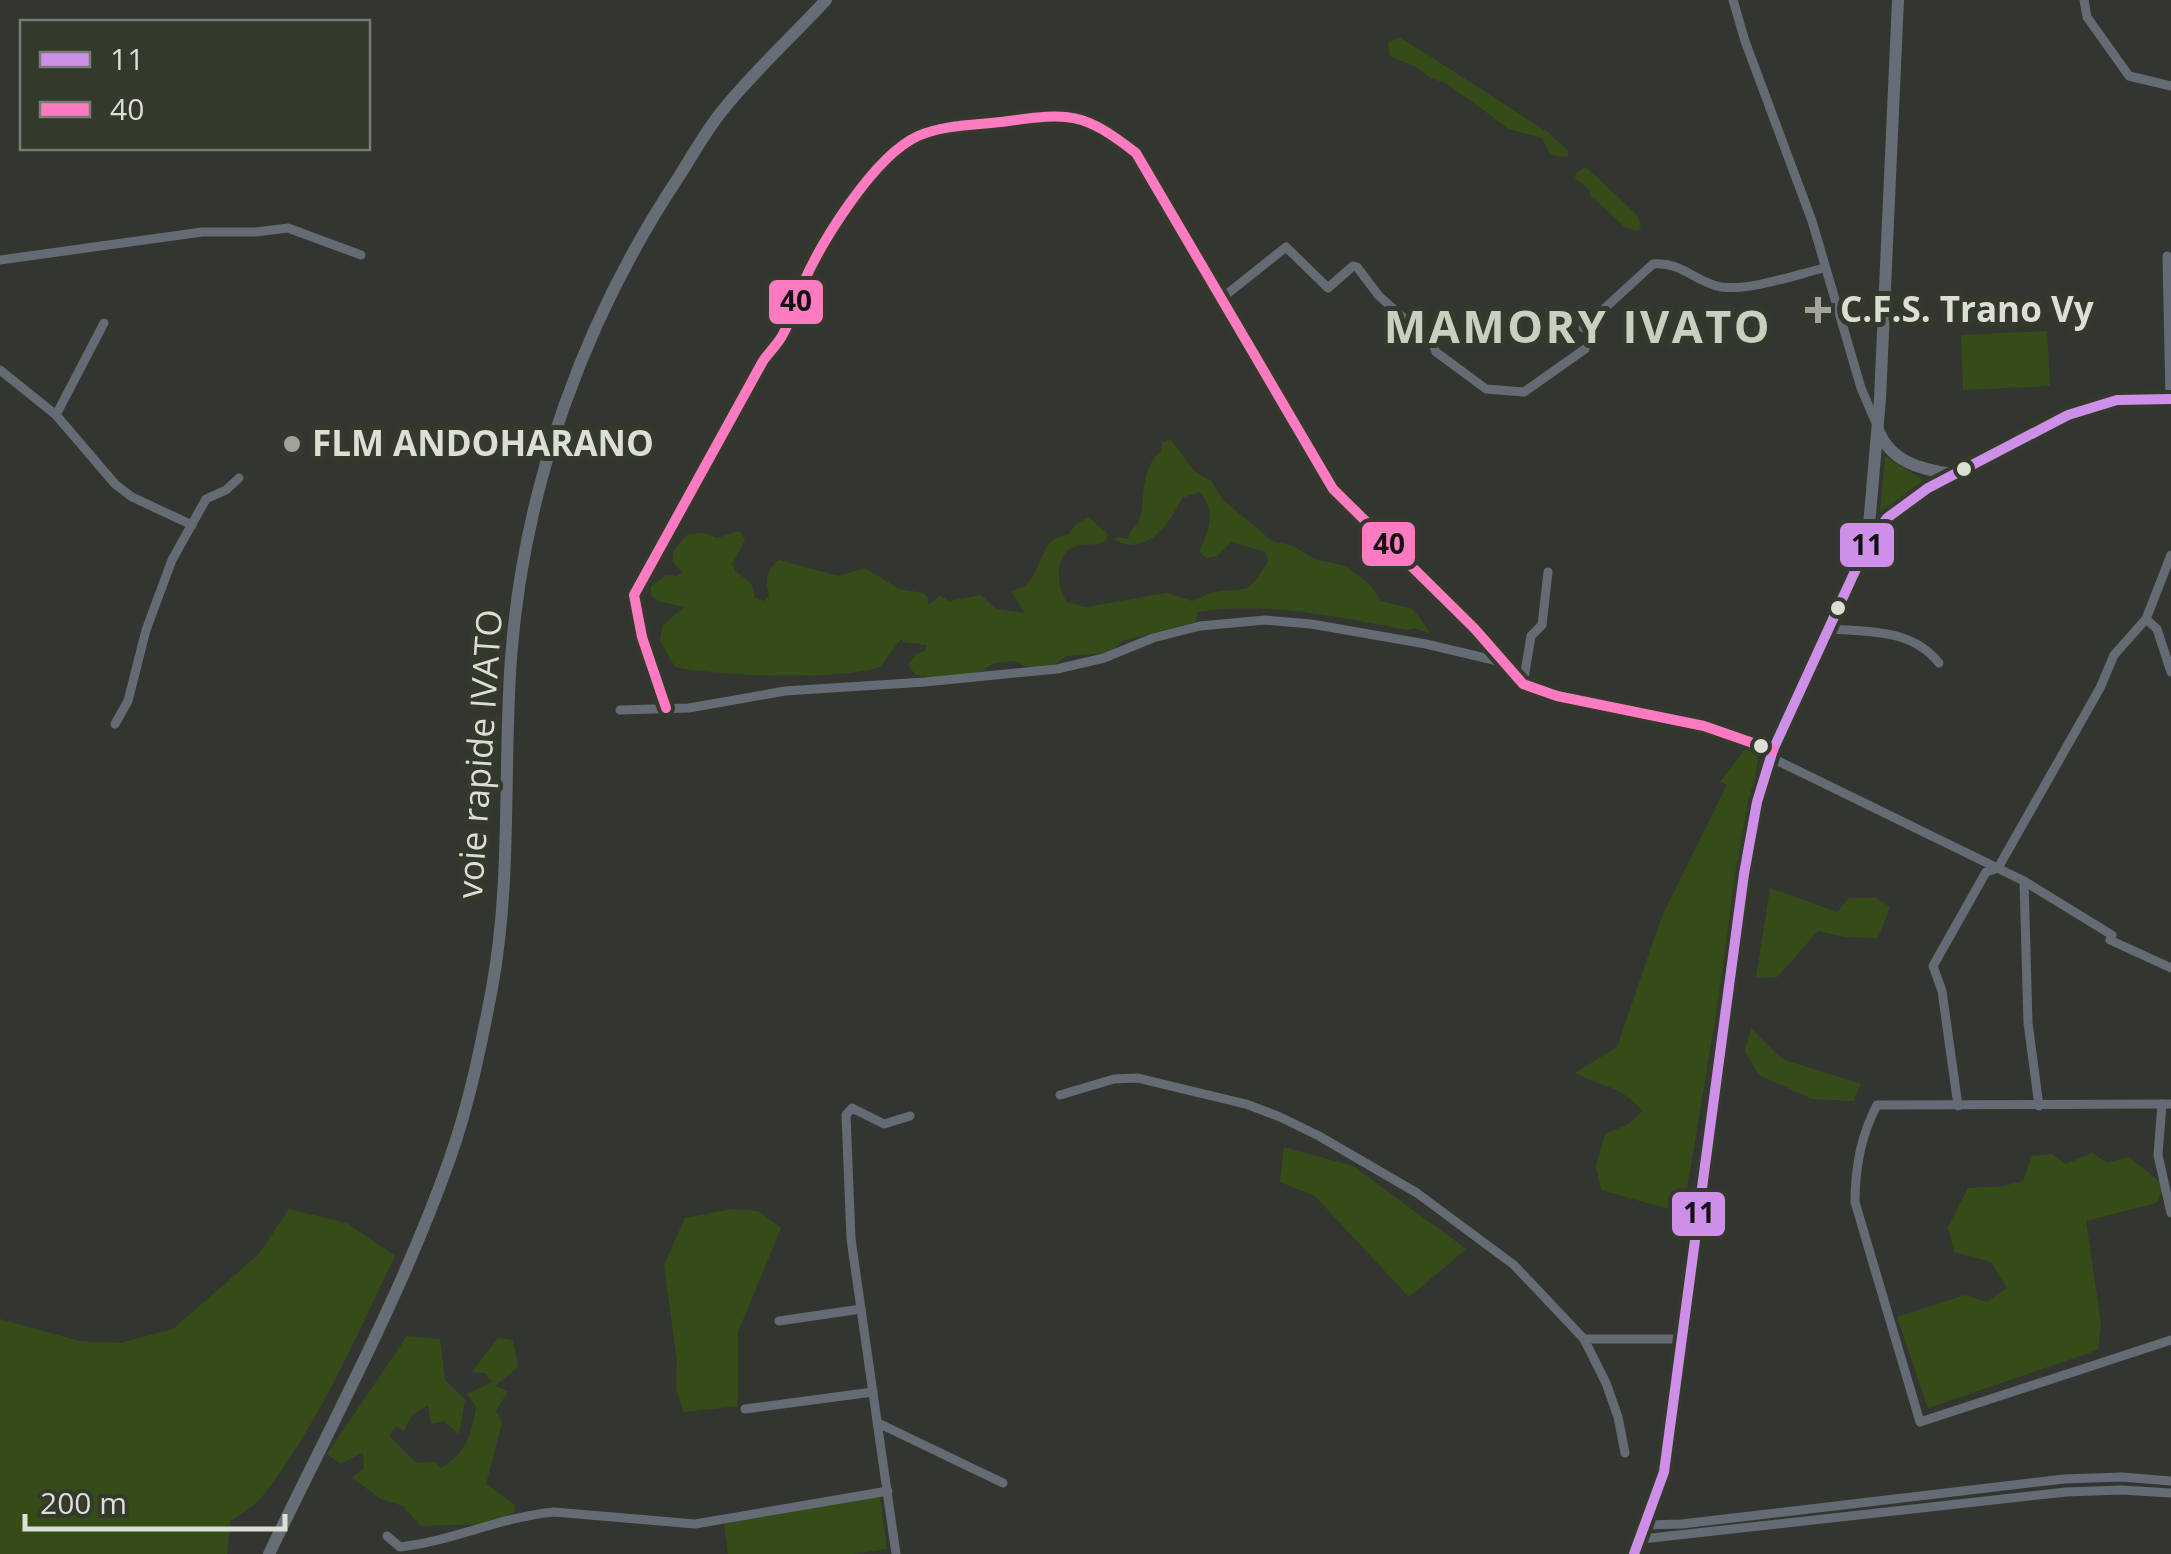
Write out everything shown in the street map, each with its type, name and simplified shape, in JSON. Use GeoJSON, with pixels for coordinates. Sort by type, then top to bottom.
{"type":"FeatureCollection","features":[{"type":"Feature","properties":{"kind":"main road","name":"voie rapide IVATO"},"geometry":{"type":"LineString","coordinates":[[269,1554],[415,1249],[449,1162],[467,1102],[496,952],[506,830],[511,657],[522,580],[542,471],[573,382],[630,252],[721,112],[826,0]]}},
{"type":"Feature","properties":{"kind":"main road"},"geometry":{"type":"LineString","coordinates":[[1866,545],[1877,428],[1898,0]]}},
{"type":"Feature","properties":{"kind":"main road"},"geometry":{"type":"LineString","coordinates":[[1634,1554],[1664,1472],[1757,802],[1771,754],[1866,545],[1887,518],[1952,474],[2078,412],[2117,400],[2171,400]]}},
{"type":"Feature","properties":{"kind":"main road"},"geometry":{"type":"LineString","coordinates":[[1877,428],[1888,448],[1907,463],[1952,474]]}},
{"type":"Feature","properties":{"kind":"street"},"geometry":{"type":"LineString","coordinates":[[1733,0],[1812,222],[1861,388],[1877,428]]}},
{"type":"Feature","properties":{"kind":"street"},"geometry":{"type":"LineString","coordinates":[[2084,0],[2087,17],[2130,76],[2171,86]]}},
{"type":"Feature","properties":{"kind":"street"},"geometry":{"type":"LineString","coordinates":[[666,708],[642,637],[634,596],[764,360],[782,337],[803,283],[824,245],[880,164],[894,150],[920,135],[948,128],[1050,116],[1089,120],[1136,153],[1333,489],[1474,628],[1524,684],[1557,696],[1704,726],[1771,754],[2024,881],[2112,934],[2110,940],[2171,968]]}},
{"type":"Feature","properties":{"kind":"street"},"geometry":{"type":"LineString","coordinates":[[0,260],[202,232],[288,228],[361,255]]}},
{"type":"Feature","properties":{"kind":"street"},"geometry":{"type":"LineString","coordinates":[[1222,298],[1286,247],[1328,288],[1357,266],[1380,296],[1433,344],[1436,352],[1486,389],[1532,389],[1585,349]]}},
{"type":"Feature","properties":{"kind":"street"},"geometry":{"type":"LineString","coordinates":[[2167,256],[2171,400]]}},
{"type":"Feature","properties":{"kind":"street"},"geometry":{"type":"LineString","coordinates":[[1583,328],[1653,264],[1676,264],[1712,284],[1736,288],[1824,268]]}},
{"type":"Feature","properties":{"kind":"street"},"geometry":{"type":"LineString","coordinates":[[56,415],[104,324]]}},
{"type":"Feature","properties":{"kind":"street"},"geometry":{"type":"LineString","coordinates":[[0,370],[56,415],[115,484],[132,497],[192,525]]}},
{"type":"Feature","properties":{"kind":"street"},"geometry":{"type":"LineString","coordinates":[[115,724],[128,701],[146,630],[172,560],[206,499],[226,490],[239,478]]}},
{"type":"Feature","properties":{"kind":"street"},"geometry":{"type":"LineString","coordinates":[[1958,1106],[1942,991],[1933,966],[1986,872],[1998,868],[2100,688],[2114,654],[2146,619],[2171,555]]}},
{"type":"Feature","properties":{"kind":"street"},"geometry":{"type":"LineString","coordinates":[[1524,684],[1530,636],[1542,624],[1548,572]]}},
{"type":"Feature","properties":{"kind":"street"},"geometry":{"type":"LineString","coordinates":[[2146,619],[2158,629],[2171,672]]}},
{"type":"Feature","properties":{"kind":"street"},"geometry":{"type":"LineString","coordinates":[[620,710],[689,708],[785,691],[1057,669],[1104,658],[1153,638],[1200,626],[1264,620],[1426,644],[1502,662]]}},
{"type":"Feature","properties":{"kind":"street"},"geometry":{"type":"LineString","coordinates":[[1831,629],[1888,633],[1911,640],[1939,663]]}},
{"type":"Feature","properties":{"kind":"street"},"geometry":{"type":"LineString","coordinates":[[2024,881],[2028,1023],[2039,1106]]}},
{"type":"Feature","properties":{"kind":"street"},"geometry":{"type":"LineString","coordinates":[[1060,1095],[1114,1079],[1138,1078],[1246,1104],[1280,1117],[1418,1193],[1534,1283],[1562,1319],[1584,1339],[1618,1416],[1624,1453]]}},
{"type":"Feature","properties":{"kind":"street"},"geometry":{"type":"LineString","coordinates":[[2171,1213],[2158,1155],[2167,1104],[1877,1105],[1868,1122],[1856,1173],[1855,1202],[1920,1422],[2171,1340]]}},
{"type":"Feature","properties":{"kind":"street"},"geometry":{"type":"LineString","coordinates":[[884,1554],[895,1553],[850,1238],[846,1115],[852,1108],[884,1124],[910,1116]]}},
{"type":"Feature","properties":{"kind":"street"},"geometry":{"type":"LineString","coordinates":[[779,1321],[861,1309]]}},
{"type":"Feature","properties":{"kind":"street"},"geometry":{"type":"LineString","coordinates":[[1584,1339],[1682,1339]]}},
{"type":"Feature","properties":{"kind":"street"},"geometry":{"type":"LineString","coordinates":[[745,1410],[873,1392]]}},
{"type":"Feature","properties":{"kind":"street"},"geometry":{"type":"LineString","coordinates":[[878,1422],[1003,1484]]}},
{"type":"Feature","properties":{"kind":"street"},"geometry":{"type":"LineString","coordinates":[[1647,1525],[2064,1478],[2171,1481]]}},
{"type":"Feature","properties":{"kind":"street"},"geometry":{"type":"LineString","coordinates":[[1642,1539],[2066,1492],[2122,1490],[2171,1494]]}},
{"type":"Feature","properties":{"kind":"street"},"geometry":{"type":"LineString","coordinates":[[387,1536],[392,1544],[420,1549],[532,1514],[554,1512],[695,1524],[888,1491]]}},
{"type":"Feature","properties":{"kind":"green space"},"geometry":{"type":"Polygon","coordinates":[[[1400,37],[1549,133],[1569,152],[1567,157],[1551,155],[1542,138],[1509,129],[1446,83],[1390,56],[1388,43],[1400,37]]]}},
{"type":"Feature","properties":{"kind":"green space"},"geometry":{"type":"Polygon","coordinates":[[[1586,167],[1637,215],[1641,227],[1638,230],[1619,222],[1591,198],[1590,190],[1575,178],[1586,167]]]}},
{"type":"Feature","properties":{"kind":"green space"},"geometry":{"type":"Polygon","coordinates":[[[2047,331],[2050,386],[1963,390],[1961,335],[2047,331]]]}},
{"type":"Feature","properties":{"kind":"green space"},"geometry":{"type":"Polygon","coordinates":[[[1171,440],[1194,471],[1211,481],[1223,500],[1272,541],[1293,546],[1314,559],[1346,566],[1370,585],[1381,601],[1413,609],[1431,634],[1415,628],[1407,630],[1302,612],[1223,609],[1197,612],[1196,622],[1122,641],[1109,653],[1066,656],[1049,668],[1027,667],[1013,661],[943,678],[916,675],[908,665],[927,645],[901,639],[880,667],[807,676],[748,675],[675,667],[660,641],[663,625],[684,607],[658,601],[651,595],[651,586],[667,575],[683,572],[673,562],[673,552],[687,535],[704,533],[717,538],[740,531],[745,540],[732,564],[751,583],[755,598],[765,601],[769,596],[768,576],[779,560],[838,576],[865,568],[899,589],[923,593],[928,605],[940,596],[949,601],[981,595],[996,609],[1025,613],[1012,592],[1032,577],[1052,541],[1068,535],[1088,517],[1108,534],[1107,539],[1077,546],[1064,555],[1059,579],[1067,602],[1085,607],[1167,593],[1192,601],[1212,593],[1248,588],[1268,562],[1266,552],[1231,542],[1217,556],[1207,558],[1199,552],[1210,514],[1199,492],[1182,498],[1164,527],[1147,541],[1126,544],[1114,540],[1128,539],[1137,524],[1147,472],[1161,451],[1162,442],[1171,440]]]}},
{"type":"Feature","properties":{"kind":"green space"},"geometry":{"type":"Polygon","coordinates":[[[1885,456],[1925,481],[1880,513],[1885,456]]]}},
{"type":"Feature","properties":{"kind":"green space"},"geometry":{"type":"Polygon","coordinates":[[[1746,748],[1759,754],[1683,1213],[1601,1190],[1596,1166],[1605,1134],[1629,1124],[1642,1111],[1620,1092],[1575,1073],[1617,1047],[1662,916],[1727,785],[1720,782],[1746,748]]]}},
{"type":"Feature","properties":{"kind":"green space"},"geometry":{"type":"Polygon","coordinates":[[[1770,888],[1837,912],[1849,898],[1877,898],[1890,907],[1878,938],[1818,931],[1777,977],[1756,978],[1770,888]]]}},
{"type":"Feature","properties":{"kind":"green space"},"geometry":{"type":"Polygon","coordinates":[[[1751,1028],[1782,1059],[1861,1084],[1853,1101],[1812,1099],[1759,1075],[1745,1051],[1751,1028]]]}},
{"type":"Feature","properties":{"kind":"green space"},"geometry":{"type":"Polygon","coordinates":[[[1284,1147],[1353,1166],[1466,1249],[1409,1297],[1315,1196],[1280,1182],[1284,1147]]]}},
{"type":"Feature","properties":{"kind":"green space"},"geometry":{"type":"Polygon","coordinates":[[[2092,1153],[2107,1163],[2129,1157],[2165,1186],[2156,1203],[2086,1221],[2101,1324],[2098,1350],[1928,1408],[1897,1317],[1965,1295],[1986,1302],[2007,1288],[1991,1262],[1954,1252],[1948,1227],[1968,1188],[2023,1181],[2032,1156],[2052,1154],[2066,1164],[2092,1153]]]}},
{"type":"Feature","properties":{"kind":"green space"},"geometry":{"type":"Polygon","coordinates":[[[289,1209],[346,1223],[395,1256],[300,1441],[261,1498],[230,1521],[227,1554],[0,1554],[0,1319],[79,1341],[120,1343],[173,1329],[259,1254],[289,1209]]]}},
{"type":"Feature","properties":{"kind":"green space"},"geometry":{"type":"Polygon","coordinates":[[[732,1209],[758,1211],[781,1228],[738,1332],[738,1406],[684,1412],[676,1389],[677,1362],[664,1265],[685,1218],[732,1209]]]}},
{"type":"Feature","properties":{"kind":"green space"},"geometry":{"type":"Polygon","coordinates":[[[407,1336],[440,1339],[445,1380],[465,1400],[459,1434],[443,1421],[431,1424],[428,1405],[412,1415],[404,1431],[396,1426],[389,1436],[416,1463],[435,1462],[441,1468],[462,1450],[470,1434],[476,1406],[467,1394],[492,1382],[486,1373],[472,1372],[498,1338],[513,1340],[518,1367],[495,1386],[508,1391],[496,1411],[502,1423],[486,1484],[515,1505],[514,1512],[489,1524],[421,1526],[403,1506],[381,1499],[352,1478],[364,1468],[363,1452],[341,1464],[327,1454],[407,1336]]]}},
{"type":"Feature","properties":{"kind":"green space"},"geometry":{"type":"Polygon","coordinates":[[[880,1496],[887,1549],[852,1554],[728,1554],[724,1524],[880,1496]]]}},
{"type":"Feature","properties":{"kind":"transit line","name":"40"},"geometry":{"type":"LineString","coordinates":[[666,708],[642,637],[634,595],[763,361],[785,330],[835,224],[884,162],[918,136],[959,126],[1059,117],[1087,122],[1136,153],[1333,489],[1474,628],[1523,684],[1557,696],[1704,726],[1773,750]]}},
{"type":"Feature","properties":{"kind":"transit line","name":"11"},"geometry":{"type":"LineString","coordinates":[[1634,1554],[1664,1472],[1757,802],[1773,750],[1867,545],[1887,518],[1928,488],[2068,415],[2117,400],[2171,399]]}},
{"type":"Feature","properties":{"kind":"place","name":"C.F.S. Trano Vy"},"geometry":{"type":"Point","coordinates":[1818,310]}},
{"type":"Feature","properties":{"kind":"place","name":"FLM ANDOHARANO"},"geometry":{"type":"Point","coordinates":[292,444]}},
{"type":"Feature","properties":{"kind":"district","name":"MAMORY IVATO"},"geometry":{"type":"Point","coordinates":[1578,327]}}]}
